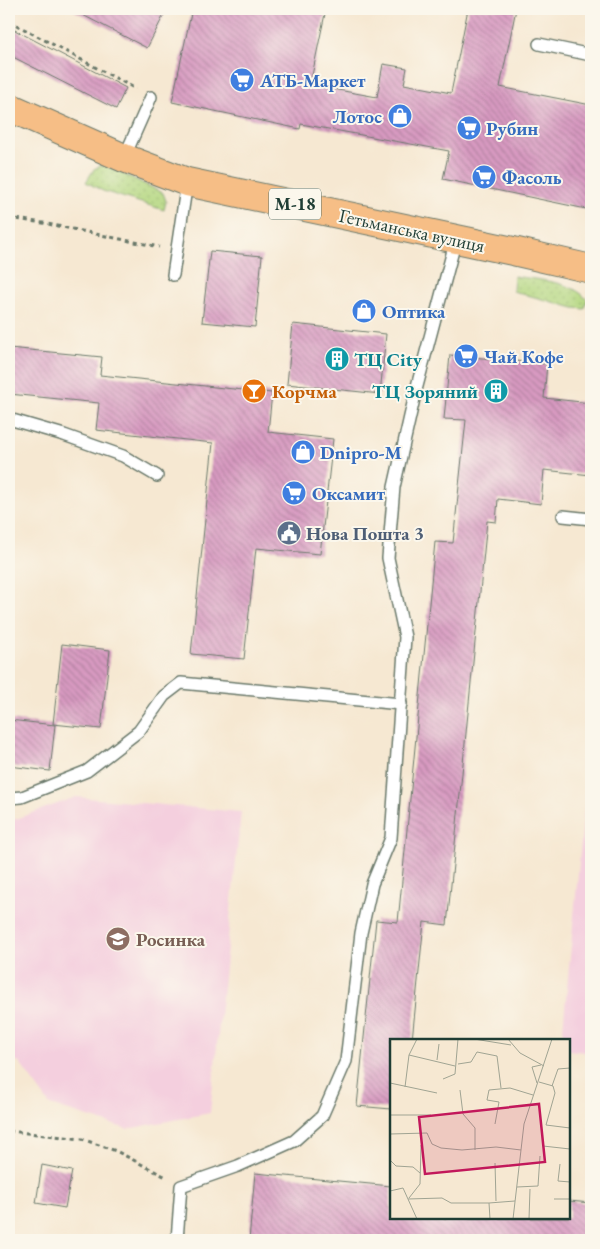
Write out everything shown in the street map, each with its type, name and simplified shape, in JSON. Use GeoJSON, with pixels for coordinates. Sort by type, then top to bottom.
{"type":"FeatureCollection","features":[{"type":"Feature","properties":{"kind":"highway","name":"Гетьманська вулиця"},"geometry":{"type":"LineString","coordinates":[[9,107],[124,158],[188,182],[591,269]]}},
{"type":"Feature","properties":{"kind":"lane"},"geometry":{"type":"LineString","coordinates":[[539,44],[591,55]]}},
{"type":"Feature","properties":{"kind":"lane"},"geometry":{"type":"LineString","coordinates":[[124,158],[151,97]]}},
{"type":"Feature","properties":{"kind":"lane"},"geometry":{"type":"LineString","coordinates":[[173,275],[188,182]]}},
{"type":"Feature","properties":{"kind":"lane"},"geometry":{"type":"LineString","coordinates":[[177,1240],[181,1186],[238,1166],[294,1141],[322,1116],[346,1061],[361,932],[372,884],[391,838],[405,637],[388,558],[394,487],[416,390],[456,239]]}},
{"type":"Feature","properties":{"kind":"lane"},"geometry":{"type":"LineString","coordinates":[[9,418],[123,456],[157,476]]}},
{"type":"Feature","properties":{"kind":"lane"},"geometry":{"type":"LineString","coordinates":[[563,516],[591,519]]}},
{"type":"Feature","properties":{"kind":"lane"},"geometry":{"type":"LineString","coordinates":[[9,798],[22,797],[87,772],[138,731],[164,696],[181,683],[401,704]]}},
{"type":"Feature","properties":{"kind":"path"},"geometry":{"type":"LineString","coordinates":[[9,21],[151,97]]}},
{"type":"Feature","properties":{"kind":"path"},"geometry":{"type":"LineString","coordinates":[[9,218],[177,250]]}},
{"type":"Feature","properties":{"kind":"path"},"geometry":{"type":"LineString","coordinates":[[9,1130],[82,1139],[116,1151],[181,1186]]}},
{"type":"Feature","properties":{"kind":"shaded area"},"geometry":{"type":"Polygon","coordinates":[[[591,738],[591,1053],[570,1050],[570,1039],[562,1039],[591,738]]]}},
{"type":"Feature","properties":{"kind":"shaded area","name":"Росинка"},"geometry":{"type":"Polygon","coordinates":[[[76,797],[241,812],[210,1113],[127,1129],[50,1105],[19,1062],[9,1058],[9,820],[76,797]]]}},
{"type":"Feature","properties":{"kind":"green space"},"geometry":{"type":"Polygon","coordinates":[[[100,166],[107,166],[163,193],[166,201],[164,210],[103,191],[86,182],[94,169],[100,166]]]}},
{"type":"Feature","properties":{"kind":"green space"},"geometry":{"type":"Polygon","coordinates":[[[514,276],[554,282],[573,289],[587,300],[585,309],[574,308],[513,291],[514,276]]]}},
{"type":"Feature","properties":{"kind":"building"},"geometry":{"type":"Polygon","coordinates":[[[71,9],[167,9],[147,48],[71,9]]]}},
{"type":"Feature","properties":{"kind":"building"},"geometry":{"type":"Polygon","coordinates":[[[192,9],[326,9],[310,85],[377,97],[383,64],[407,68],[404,84],[451,93],[468,9],[516,9],[500,87],[591,105],[591,210],[443,179],[449,151],[301,124],[300,129],[172,102],[192,9]]]}},
{"type":"Feature","properties":{"kind":"building"},"geometry":{"type":"Polygon","coordinates":[[[9,27],[126,88],[116,109],[9,55],[9,27]]]}},
{"type":"Feature","properties":{"kind":"building"},"geometry":{"type":"Polygon","coordinates":[[[210,251],[262,256],[255,327],[202,322],[210,251]]]}},
{"type":"Feature","properties":{"kind":"building","name":"ТЦ City"},"geometry":{"type":"Polygon","coordinates":[[[293,324],[386,334],[380,394],[287,384],[293,324]]]}},
{"type":"Feature","properties":{"kind":"building"},"geometry":{"type":"Polygon","coordinates":[[[9,348],[102,357],[100,375],[272,393],[268,432],[333,439],[320,554],[256,548],[244,659],[191,654],[213,443],[96,430],[99,403],[9,394],[9,348]]]}},
{"type":"Feature","properties":{"kind":"building"},"geometry":{"type":"Polygon","coordinates":[[[450,355],[547,364],[544,398],[591,403],[591,475],[544,470],[541,504],[498,499],[496,522],[487,521],[447,925],[424,922],[412,1039],[390,1039],[390,1109],[357,1106],[376,920],[398,922],[435,542],[453,543],[466,420],[444,419],[450,355]]]}},
{"type":"Feature","properties":{"kind":"building"},"geometry":{"type":"Polygon","coordinates":[[[62,644],[110,650],[101,729],[53,724],[62,644]]]}},
{"type":"Feature","properties":{"kind":"building"},"geometry":{"type":"Polygon","coordinates":[[[9,720],[55,725],[50,771],[9,766],[9,720]]]}},
{"type":"Feature","properties":{"kind":"building"},"geometry":{"type":"Polygon","coordinates":[[[42,1165],[72,1171],[65,1208],[36,1203],[42,1165]]]}},
{"type":"Feature","properties":{"kind":"building"},"geometry":{"type":"Polygon","coordinates":[[[255,1173],[390,1186],[390,1219],[570,1219],[570,1201],[591,1203],[591,1240],[249,1240],[255,1173]]]}},
{"type":"Feature","properties":{"kind":"place","name":"АТБ-Маркет"},"geometry":{"type":"Point","coordinates":[242,80]}},
{"type":"Feature","properties":{"kind":"place","name":"Лотос"},"geometry":{"type":"Point","coordinates":[400,116]}},
{"type":"Feature","properties":{"kind":"place","name":"Рубин"},"geometry":{"type":"Point","coordinates":[469,128]}},
{"type":"Feature","properties":{"kind":"place","name":"Фасоль"},"geometry":{"type":"Point","coordinates":[484,177]}},
{"type":"Feature","properties":{"kind":"place","name":"Оптика"},"geometry":{"type":"Point","coordinates":[364,311]}},
{"type":"Feature","properties":{"kind":"place","name":"Чай Кофе"},"geometry":{"type":"Point","coordinates":[466,356]}},
{"type":"Feature","properties":{"kind":"place","name":"ТЦ City"},"geometry":{"type":"Point","coordinates":[337,359]}},
{"type":"Feature","properties":{"kind":"place","name":"Корчма"},"geometry":{"type":"Point","coordinates":[254,391]}},
{"type":"Feature","properties":{"kind":"place","name":"ТЦ Зоряний"},"geometry":{"type":"Point","coordinates":[496,391]}},
{"type":"Feature","properties":{"kind":"place","name":"Dnipro-M"},"geometry":{"type":"Point","coordinates":[303,452]}},
{"type":"Feature","properties":{"kind":"place","name":"Оксамит"},"geometry":{"type":"Point","coordinates":[294,493]}},
{"type":"Feature","properties":{"kind":"place","name":"Нова Пошта 3"},"geometry":{"type":"Point","coordinates":[289,533]}},
{"type":"Feature","properties":{"kind":"place","name":"Росинка"},"geometry":{"type":"Point","coordinates":[118,939]}}]}
